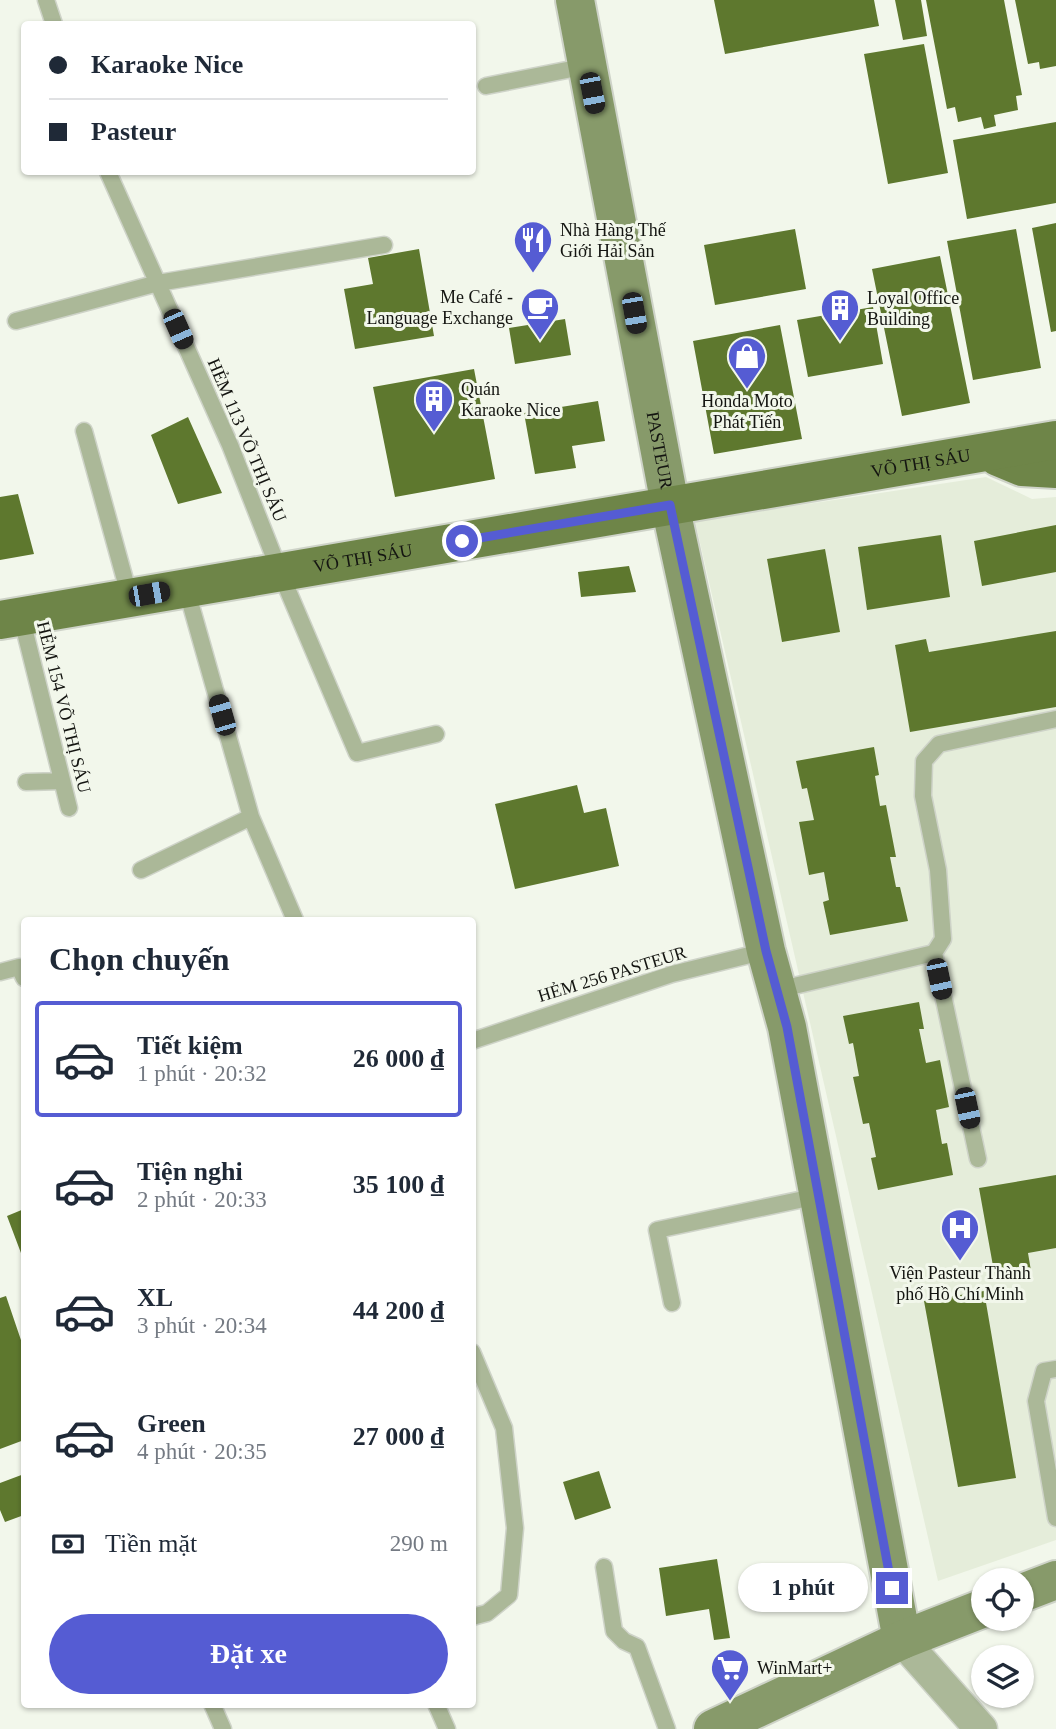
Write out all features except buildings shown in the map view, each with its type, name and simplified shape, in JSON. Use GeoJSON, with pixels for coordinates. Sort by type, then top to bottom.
{"type":"FeatureCollection","features":[{"type":"Feature","properties":{"kind":"main road","name":"PASTEUR"},"geometry":{"type":"LineString","coordinates":[[575,0],[670,505],[766,951],[787,1027],[902,1640]]}},
{"type":"Feature","properties":{"kind":"main road","name":"VÕ THỊ SÁU"},"geometry":{"type":"LineString","coordinates":[[10,618],[1056,440]]}},
{"type":"Feature","properties":{"kind":"main road"},"geometry":{"type":"LineString","coordinates":[[986,452],[1022,467],[1056,469]]}},
{"type":"Feature","properties":{"kind":"main road"},"geometry":{"type":"LineString","coordinates":[[1034,1588],[1056,1580]]}},
{"type":"Feature","properties":{"kind":"main road"},"geometry":{"type":"LineString","coordinates":[[713,1729],[902,1640],[971,1613]]}},
{"type":"Feature","properties":{"kind":"street"},"geometry":{"type":"LineString","coordinates":[[902,1640],[981,1729]]}},
{"type":"Feature","properties":{"kind":"lane"},"geometry":{"type":"LineString","coordinates":[[46,0],[53,21]]}},
{"type":"Feature","properties":{"kind":"lane"},"geometry":{"type":"LineString","coordinates":[[486,86],[587,66]]}},
{"type":"Feature","properties":{"kind":"lane","name":"HẺM 113 VÕ THỊ SÁU"},"geometry":{"type":"LineString","coordinates":[[109,175],[230,445],[280,572],[357,753],[436,734]]}},
{"type":"Feature","properties":{"kind":"lane"},"geometry":{"type":"LineString","coordinates":[[16,321],[158,283],[384,245]]}},
{"type":"Feature","properties":{"kind":"lane"},"geometry":{"type":"LineString","coordinates":[[85,431],[130,598]]}},
{"type":"Feature","properties":{"kind":"lane"},"geometry":{"type":"LineString","coordinates":[[186,588],[251,817],[295,917]]}},
{"type":"Feature","properties":{"kind":"lane","name":"HẺM 154 VÕ THỊ SÁU"},"geometry":{"type":"LineString","coordinates":[[10,618],[69,808]]}},
{"type":"Feature","properties":{"kind":"lane"},"geometry":{"type":"LineString","coordinates":[[777,990],[934,953],[943,939],[938,870],[923,796],[924,761],[939,744],[1056,719]]}},
{"type":"Feature","properties":{"kind":"lane"},"geometry":{"type":"LineString","coordinates":[[26,782],[62,781]]}},
{"type":"Feature","properties":{"kind":"lane"},"geometry":{"type":"LineString","coordinates":[[141,870],[251,817]]}},
{"type":"Feature","properties":{"kind":"lane","name":"HẺM 256 PASTEUR"},"geometry":{"type":"LineString","coordinates":[[476,1040],[671,974],[766,951]]}},
{"type":"Feature","properties":{"kind":"lane"},"geometry":{"type":"LineString","coordinates":[[934,953],[978,1159]]}},
{"type":"Feature","properties":{"kind":"lane"},"geometry":{"type":"LineString","coordinates":[[0,972],[21,970]]}},
{"type":"Feature","properties":{"kind":"lane"},"geometry":{"type":"LineString","coordinates":[[672,1303],[657,1230],[818,1196]]}},
{"type":"Feature","properties":{"kind":"lane"},"geometry":{"type":"LineString","coordinates":[[476,1362],[504,1428],[515,1528],[509,1595],[487,1613],[476,1615]]}},
{"type":"Feature","properties":{"kind":"lane"},"geometry":{"type":"LineString","coordinates":[[1056,1369],[1044,1371],[1036,1401],[1056,1518]]}},
{"type":"Feature","properties":{"kind":"lane"},"geometry":{"type":"LineString","coordinates":[[604,1567],[614,1631],[624,1641],[637,1647],[667,1729]]}},
{"type":"Feature","properties":{"kind":"lane"},"geometry":{"type":"LineString","coordinates":[[214,1708],[223,1729]]}},
{"type":"Feature","properties":{"kind":"lane"},"geometry":{"type":"LineString","coordinates":[[438,1708],[447,1729]]}},
{"type":"Feature","properties":{"kind":"shaded area","name":"Viện Pasteur Thành phố Hồ Chí Minh"},"geometry":{"type":"Polygon","coordinates":[[[986,477],[1032,499],[1056,497],[1056,1540],[938,1581],[695,521],[986,477]]]}},
{"type":"Feature","properties":{"kind":"place","name":"Nhà Hàng Thế Giới Hải Sản"},"geometry":{"type":"Point","coordinates":[533,274]}},
{"type":"Feature","properties":{"kind":"place","name":"Me Café - Language Exchange"},"geometry":{"type":"Point","coordinates":[540,341]}},
{"type":"Feature","properties":{"kind":"place","name":"Loyal Office Building"},"geometry":{"type":"Point","coordinates":[840,342]}},
{"type":"Feature","properties":{"kind":"place","name":"Honda Moto Phát Tiến"},"geometry":{"type":"Point","coordinates":[747,390]}},
{"type":"Feature","properties":{"kind":"place","name":"Quán Karaoke Nice"},"geometry":{"type":"Point","coordinates":[434,433]}},
{"type":"Feature","properties":{"kind":"place","name":"Viện Pasteur Thành phố Hồ Chí Minh"},"geometry":{"type":"Point","coordinates":[960,1262]}},
{"type":"Feature","properties":{"kind":"place","name":"WinMart+"},"geometry":{"type":"Point","coordinates":[730,1702]}},
{"type":"Feature","properties":{"kind":"route"},"geometry":{"type":"LineString","coordinates":[[462,541],[670,505],[766,951],[787,1027],[892,1588]]}}]}
